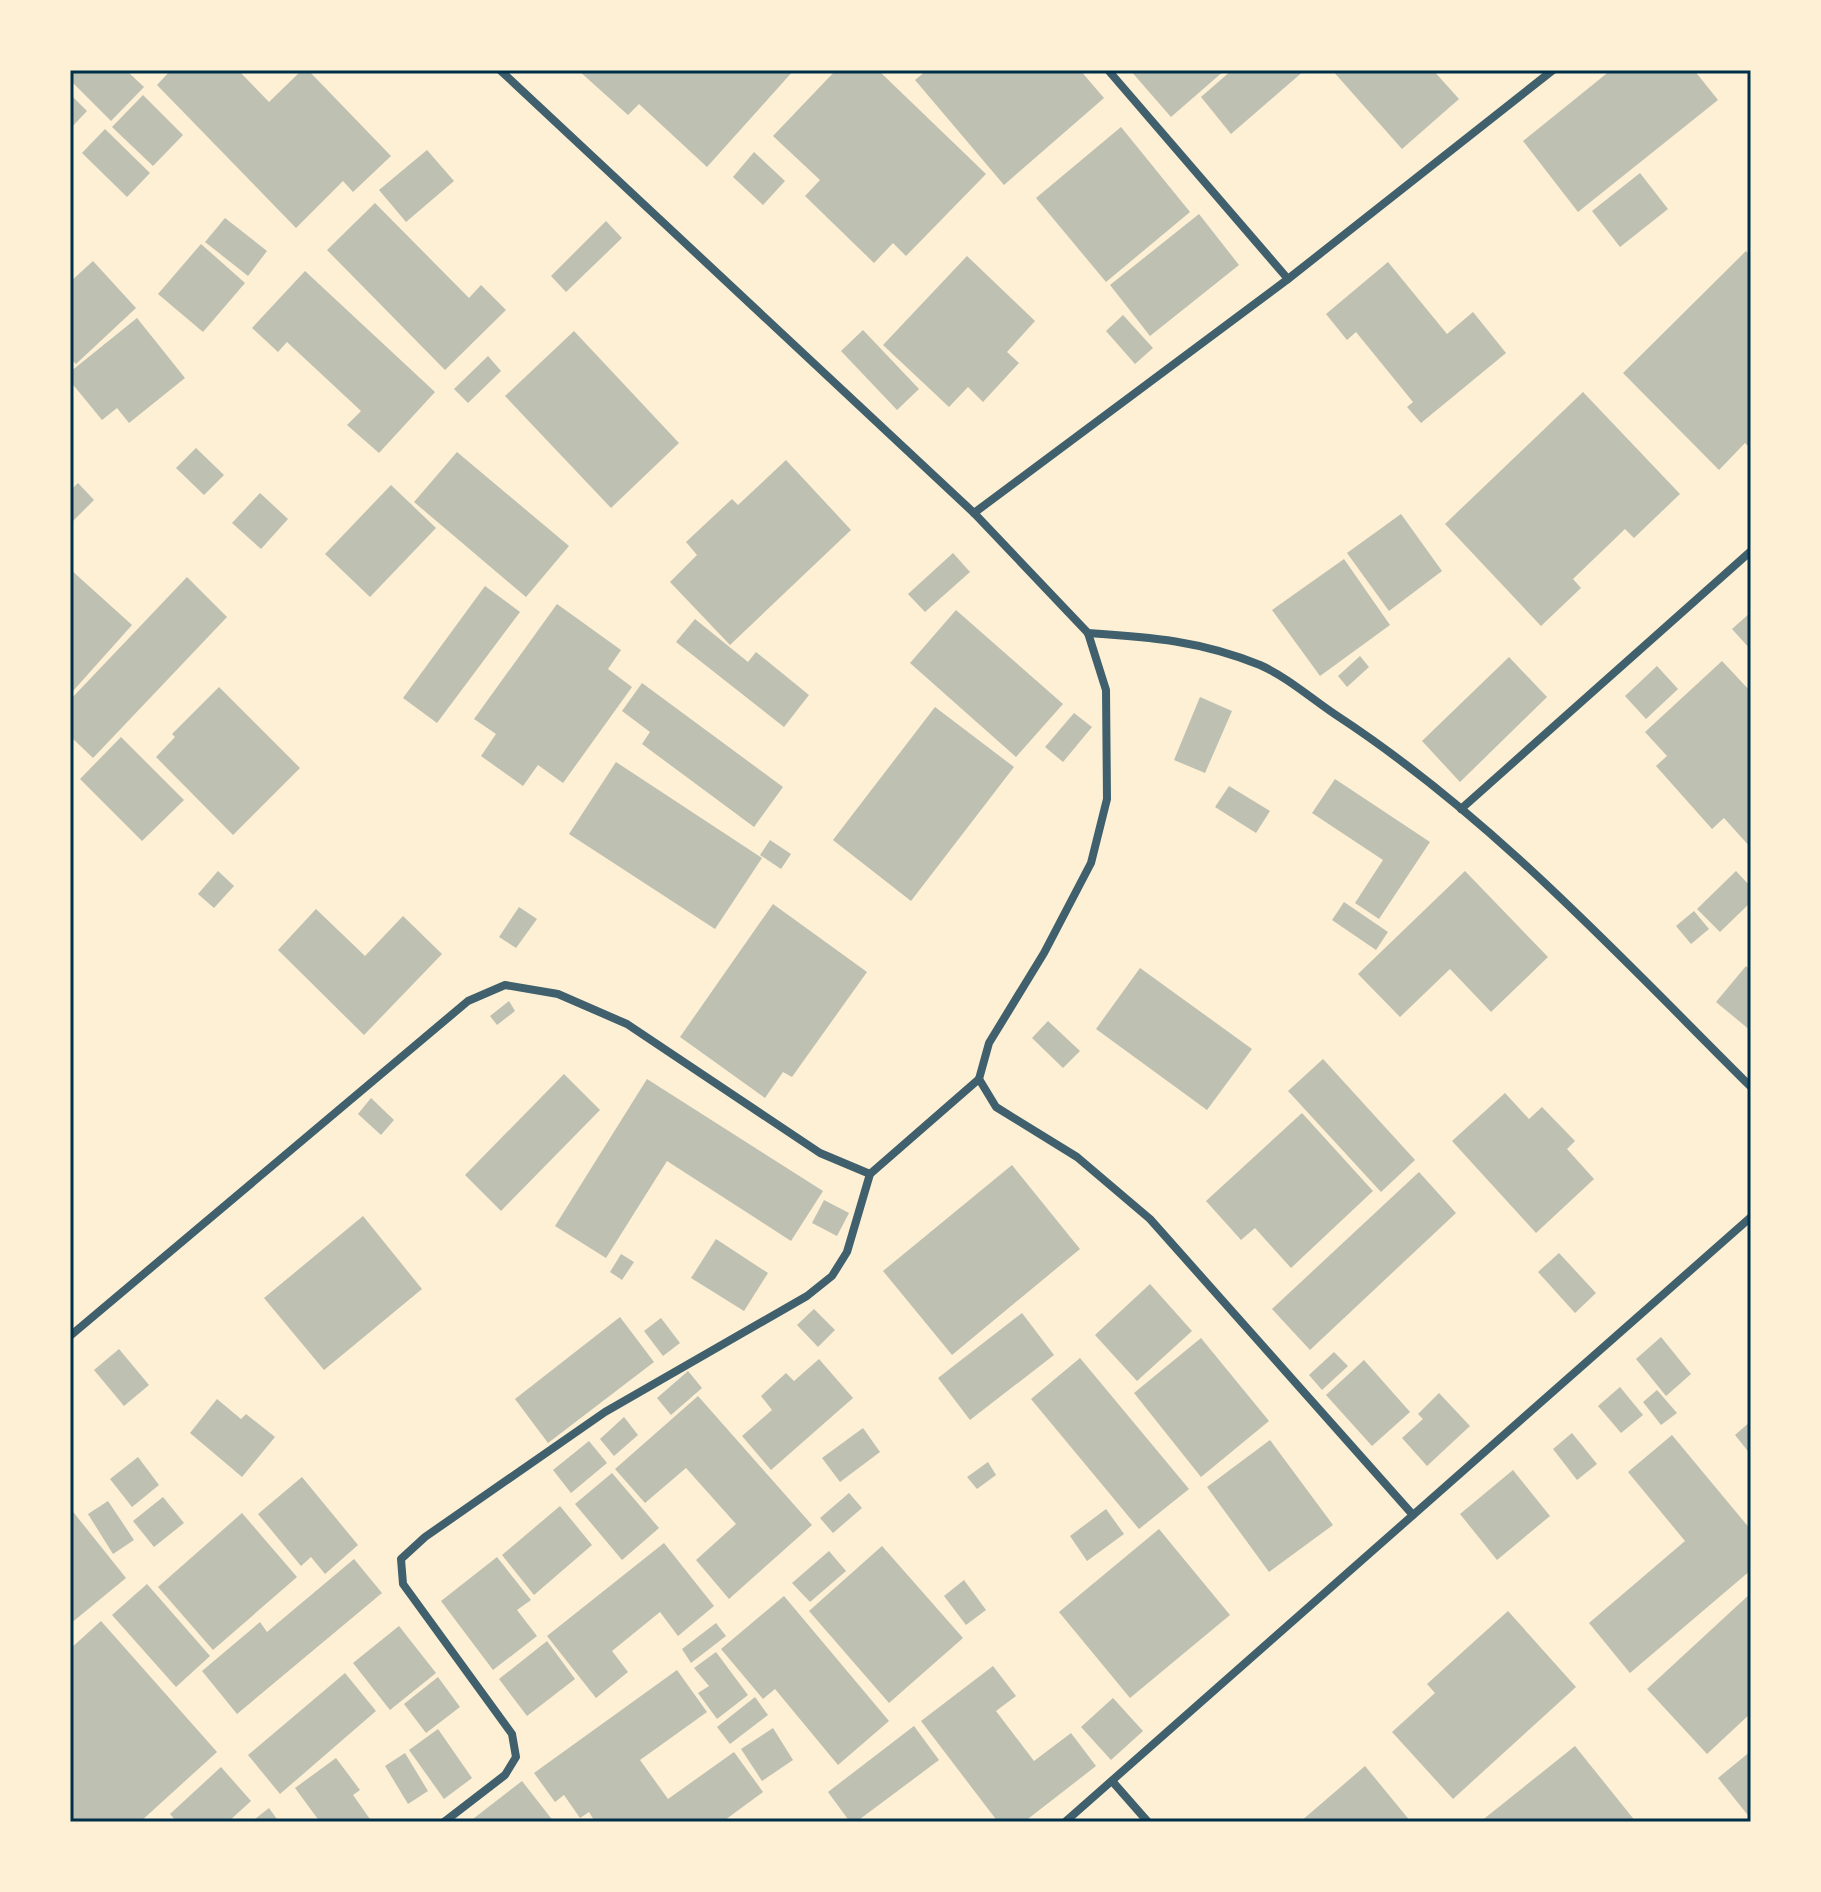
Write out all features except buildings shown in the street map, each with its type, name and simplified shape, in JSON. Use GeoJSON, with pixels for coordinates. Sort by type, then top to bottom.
{"type":"FeatureCollection","features":[{"type":"Feature","properties":{"kind":"street"},"geometry":{"type":"LineString","coordinates":[[444,1822],[505,1775],[516,1757],[512,1734],[403,1584],[401,1559],[425,1537],[605,1412],[807,1296],[832,1276],[847,1252],[870,1174],[979,1079],[989,1043],[1044,953],[1091,863],[1107,799],[1106,690],[1088,633],[974,513],[500,70]]}},
{"type":"Feature","properties":{"kind":"street"},"geometry":{"type":"LineString","coordinates":[[1108,70],[1288,279]]}},
{"type":"Feature","properties":{"kind":"street"},"geometry":{"type":"LineString","coordinates":[[974,513],[1288,279],[1553,70]]}},
{"type":"Feature","properties":{"kind":"street"},"geometry":{"type":"LineString","coordinates":[[1461,809],[1751,551]]}},
{"type":"Feature","properties":{"kind":"street"},"geometry":{"type":"LineString","coordinates":[[1088,633],[1154,637],[1209,646],[1264,667],[1382,745],[1461,809],[1567,904],[1751,1087]]}},
{"type":"Feature","properties":{"kind":"street"},"geometry":{"type":"LineString","coordinates":[[70,1336],[468,1001],[505,985],[558,994],[627,1024],[820,1153],[870,1174]]}},
{"type":"Feature","properties":{"kind":"street"},"geometry":{"type":"LineString","coordinates":[[979,1079],[996,1107],[1077,1157],[1150,1219],[1413,1515]]}},
{"type":"Feature","properties":{"kind":"street"},"geometry":{"type":"LineString","coordinates":[[1065,1822],[1751,1217]]}},
{"type":"Feature","properties":{"kind":"street"},"geometry":{"type":"LineString","coordinates":[[1112,1781],[1148,1822]]}}]}
